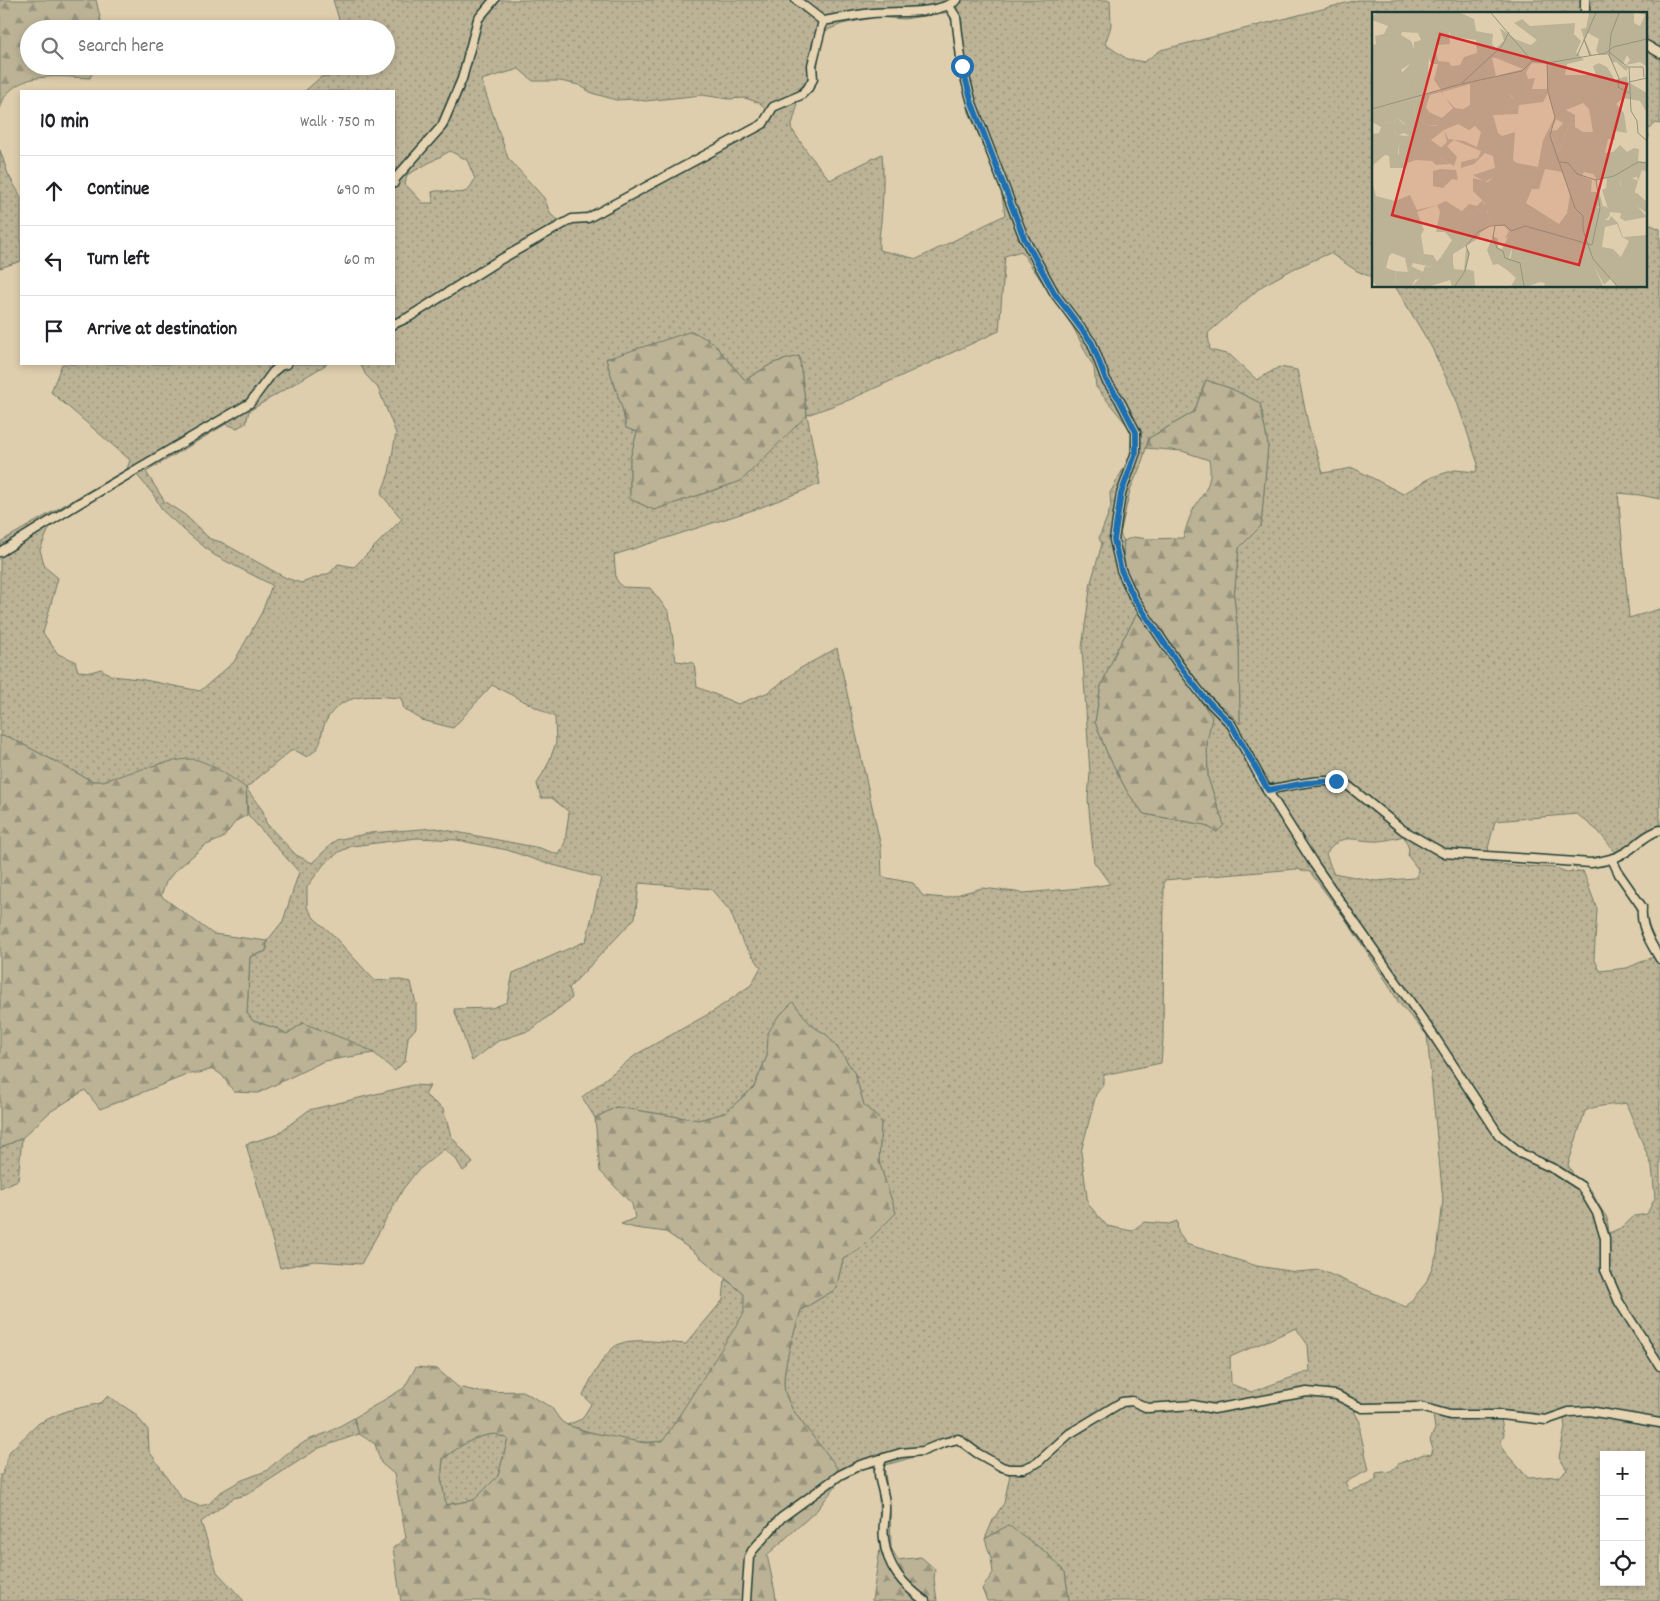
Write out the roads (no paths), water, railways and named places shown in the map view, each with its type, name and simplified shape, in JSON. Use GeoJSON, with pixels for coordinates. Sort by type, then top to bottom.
{"type":"FeatureCollection","features":[{"type":"Feature","properties":{"kind":"street"},"geometry":{"type":"LineString","coordinates":[[395,179],[442,126],[462,79],[478,19],[494,0]]}},
{"type":"Feature","properties":{"kind":"street"},"geometry":{"type":"LineString","coordinates":[[796,0],[823,21],[873,13],[904,13],[949,6],[957,0]]}},
{"type":"Feature","properties":{"kind":"street"},"geometry":{"type":"LineString","coordinates":[[949,6],[956,17],[962,66],[972,103],[1024,238],[1055,294],[1092,343],[1106,380],[1119,399],[1136,432],[1136,452],[1121,494],[1114,540],[1121,570],[1134,598],[1179,665],[1203,696],[1231,724],[1268,790],[1319,872],[1434,1036],[1499,1135],[1522,1154],[1556,1170],[1581,1186],[1597,1213],[1605,1238],[1605,1270],[1619,1302],[1660,1366]]}},
{"type":"Feature","properties":{"kind":"street"},"geometry":{"type":"LineString","coordinates":[[395,324],[409,317],[496,262],[572,219],[588,218],[763,124],[773,106],[801,95],[808,88],[813,79],[812,65],[823,21]]}},
{"type":"Feature","properties":{"kind":"street"},"geometry":{"type":"LineString","coordinates":[[1648,46],[1660,52]]}},
{"type":"Feature","properties":{"kind":"street"},"geometry":{"type":"LineString","coordinates":[[0,552],[250,403],[273,372],[282,365]]}},
{"type":"Feature","properties":{"kind":"street"},"geometry":{"type":"LineString","coordinates":[[1268,790],[1306,783],[1336,781],[1346,784],[1403,830],[1443,853],[1591,863],[1612,860],[1627,852],[1644,837],[1660,830]]}},
{"type":"Feature","properties":{"kind":"street"},"geometry":{"type":"LineString","coordinates":[[1612,860],[1619,874],[1642,907],[1641,917],[1646,936],[1660,959]]}},
{"type":"Feature","properties":{"kind":"street"},"geometry":{"type":"LineString","coordinates":[[746,1601],[748,1557],[752,1551],[781,1518],[840,1476],[860,1465],[901,1453],[922,1451],[958,1439],[977,1453],[1002,1467],[1024,1469],[1037,1463],[1070,1434],[1122,1402],[1132,1401],[1148,1408],[1193,1405],[1214,1409],[1307,1392],[1336,1395],[1362,1408],[1421,1407],[1450,1415],[1502,1415],[1546,1420],[1569,1412],[1589,1411],[1660,1424]]}},
{"type":"Feature","properties":{"kind":"street"},"geometry":{"type":"LineString","coordinates":[[882,1459],[877,1469],[885,1503],[884,1538],[889,1559],[894,1572],[899,1578],[908,1588],[925,1601]]}}]}
